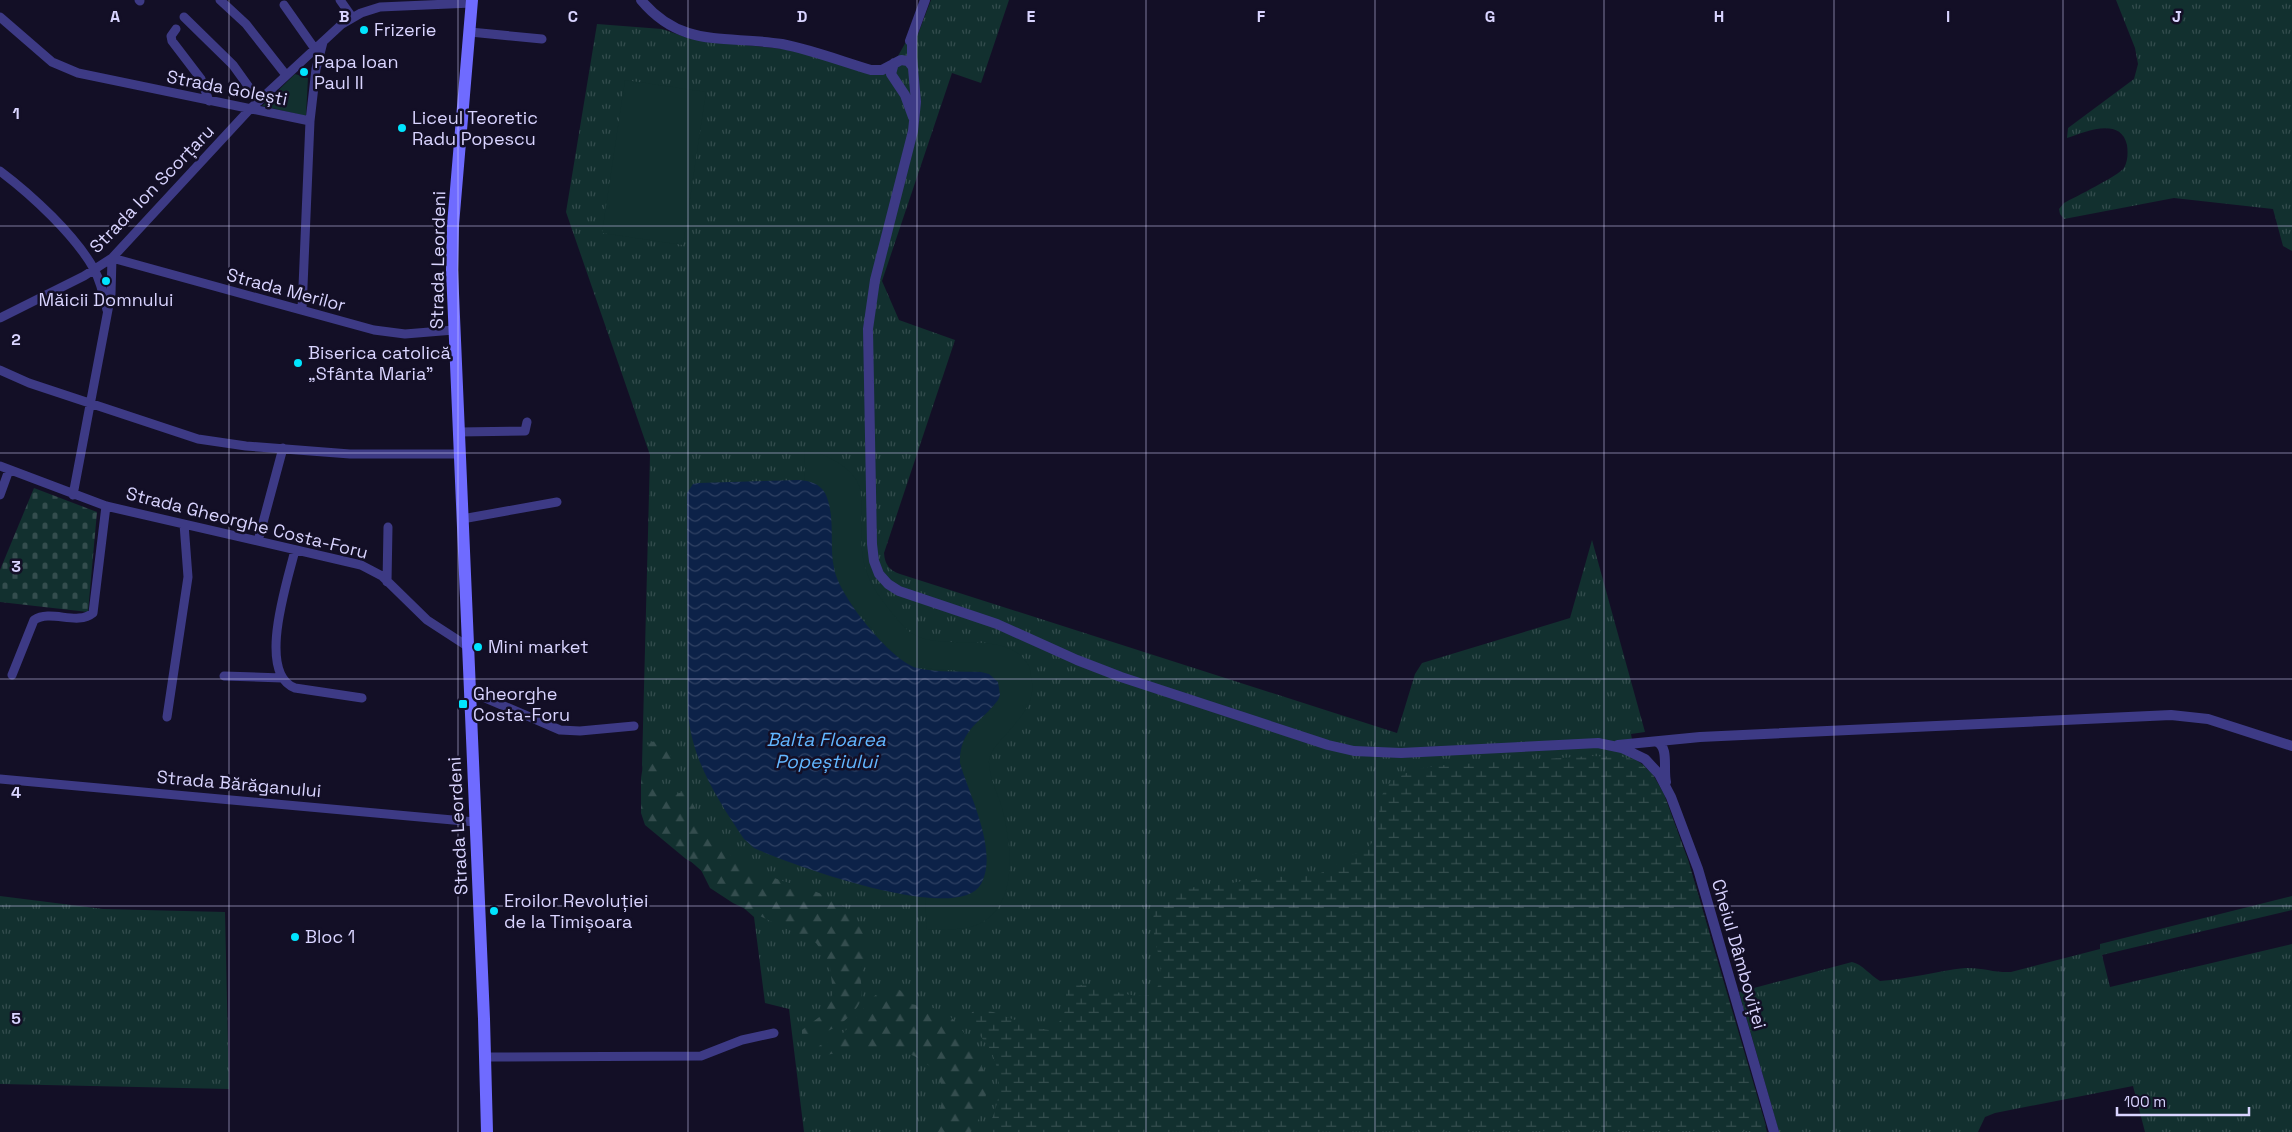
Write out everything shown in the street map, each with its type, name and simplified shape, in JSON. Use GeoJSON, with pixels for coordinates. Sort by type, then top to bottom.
{"type":"FeatureCollection","features":[{"type":"Feature","properties":{"kind":"main road","name":"Strada Leordeni"},"geometry":{"type":"LineString","coordinates":[[472,1],[452,234],[458,432],[486,1056],[487,1132]]}},
{"type":"Feature","properties":{"kind":"street"},"geometry":{"type":"LineString","coordinates":[[220,0],[246,24],[286,75]]}},
{"type":"Feature","properties":{"kind":"street"},"geometry":{"type":"LineString","coordinates":[[340,0],[352,17]]}},
{"type":"Feature","properties":{"kind":"street"},"geometry":{"type":"LineString","coordinates":[[640,0],[657,18],[681,31],[793,47],[906,82],[911,77],[913,68],[908,61],[896,62],[882,70],[870,70]]}},
{"type":"Feature","properties":{"kind":"street"},"geometry":{"type":"LineString","coordinates":[[914,123],[908,103],[891,70],[906,50],[925,0]]}},
{"type":"Feature","properties":{"kind":"street","name":"Strada Ion Scorțaru"},"geometry":{"type":"LineString","coordinates":[[2,314],[95,270],[112,258],[250,109],[324,40],[352,17],[380,7],[472,1]]}},
{"type":"Feature","properties":{"kind":"street"},"geometry":{"type":"LineString","coordinates":[[284,5],[315,49]]}},
{"type":"Feature","properties":{"kind":"street","name":"Strada Golești"},"geometry":{"type":"LineString","coordinates":[[0,17],[38,52],[65,68],[117,82],[310,121]]}},
{"type":"Feature","properties":{"kind":"street"},"geometry":{"type":"LineString","coordinates":[[184,17],[233,65],[259,101]]}},
{"type":"Feature","properties":{"kind":"street"},"geometry":{"type":"LineString","coordinates":[[176,29],[171,36],[172,41],[201,79],[209,101]]}},
{"type":"Feature","properties":{"kind":"street"},"geometry":{"type":"LineString","coordinates":[[470,32],[542,38]]}},
{"type":"Feature","properties":{"kind":"street"},"geometry":{"type":"LineString","coordinates":[[912,36],[916,95],[914,123],[909,155],[875,280],[868,329],[873,553],[878,574],[888,584],[906,594],[997,624],[1120,677],[1343,749],[1402,753],[1586,743],[1615,745],[1691,738],[2171,715],[2208,719],[2292,746]]}},
{"type":"Feature","properties":{"kind":"street"},"geometry":{"type":"LineString","coordinates":[[302,310],[310,121],[316,69],[324,40]]}},
{"type":"Feature","properties":{"kind":"street"},"geometry":{"type":"LineString","coordinates":[[0,171],[32,197],[95,270],[103,292],[108,316]]}},
{"type":"Feature","properties":{"kind":"street"},"geometry":{"type":"LineString","coordinates":[[73,495],[108,316],[113,284],[112,258]]}},
{"type":"Feature","properties":{"kind":"street","name":"Strada Merilor"},"geometry":{"type":"LineString","coordinates":[[112,258],[386,333],[405,334],[454,330]]}},
{"type":"Feature","properties":{"kind":"street"},"geometry":{"type":"LineString","coordinates":[[0,370],[29,383],[198,439],[366,454],[459,454]]}},
{"type":"Feature","properties":{"kind":"street"},"geometry":{"type":"LineString","coordinates":[[458,432],[525,431],[527,422]]}},
{"type":"Feature","properties":{"kind":"street"},"geometry":{"type":"LineString","coordinates":[[258,541],[283,448]]}},
{"type":"Feature","properties":{"kind":"street","name":"Strada Gheorghe Costa-Foru"},"geometry":{"type":"LineString","coordinates":[[0,466],[106,506],[361,565],[376,572],[427,620],[467,646]]}},
{"type":"Feature","properties":{"kind":"street"},"geometry":{"type":"LineString","coordinates":[[0,495],[9,470]]}},
{"type":"Feature","properties":{"kind":"street"},"geometry":{"type":"LineString","coordinates":[[462,519],[557,502]]}},
{"type":"Feature","properties":{"kind":"street"},"geometry":{"type":"LineString","coordinates":[[12,675],[34,620],[44,616],[84,618],[93,613],[106,506]]}},
{"type":"Feature","properties":{"kind":"street"},"geometry":{"type":"LineString","coordinates":[[167,716],[187,584],[184,524]]}},
{"type":"Feature","properties":{"kind":"street"},"geometry":{"type":"LineString","coordinates":[[387,582],[388,528]]}},
{"type":"Feature","properties":{"kind":"street"},"geometry":{"type":"LineString","coordinates":[[295,550],[276,633],[276,649],[282,678],[289,686],[295,688],[362,698]]}},
{"type":"Feature","properties":{"kind":"street"},"geometry":{"type":"LineString","coordinates":[[224,676],[282,678]]}},
{"type":"Feature","properties":{"kind":"street"},"geometry":{"type":"LineString","coordinates":[[469,691],[560,730],[580,731],[634,726]]}},
{"type":"Feature","properties":{"kind":"street"},"geometry":{"type":"LineString","coordinates":[[1615,745],[1648,761],[1658,763],[1675,745],[1691,738]]}},
{"type":"Feature","properties":{"kind":"street"},"geometry":{"type":"LineString","coordinates":[[1653,742],[1663,745],[1667,788]]}},
{"type":"Feature","properties":{"kind":"street"},"geometry":{"type":"LineString","coordinates":[[1653,742],[1644,748],[1648,761],[1667,788]]}},
{"type":"Feature","properties":{"kind":"street","name":"Strada Bărăganului"},"geometry":{"type":"LineString","coordinates":[[0,779],[475,822]]}},
{"type":"Feature","properties":{"kind":"street","name":"Cheiul Dâmboviței"},"geometry":{"type":"LineString","coordinates":[[1667,788],[1696,862],[1774,1132]]}},
{"type":"Feature","properties":{"kind":"street"},"geometry":{"type":"LineString","coordinates":[[486,1056],[701,1056],[742,1040],[774,1033]]}},
{"type":"Feature","properties":{"kind":"green space"},"geometry":{"type":"Polygon","coordinates":[[[931,0],[1009,0],[981,83],[952,73],[882,281],[899,320],[955,340],[884,553],[888,566],[900,574],[1397,733],[1415,674],[1422,663],[1570,618],[1592,540],[1645,732],[1631,734],[1636,760],[1645,766],[1688,860],[1767,1132],[804,1132],[789,1009],[765,1003],[754,917],[663,837],[646,791],[642,765],[650,455],[566,212],[597,24],[662,29],[691,39],[783,49],[879,67],[898,56],[912,31],[918,34],[931,0]]]}},
{"type":"Feature","properties":{"kind":"green space"},"geometry":{"type":"Polygon","coordinates":[[[2116,0],[2292,0],[2292,251],[2283,246],[2273,209],[2174,198],[2064,219],[2060,214],[2059,209],[2064,203],[2114,176],[2124,168],[2126,162],[2128,154],[2127,145],[2123,136],[2110,128],[2083,132],[2067,138],[2068,128],[2134,79],[2138,64],[2135,48],[2116,0]]]}},
{"type":"Feature","properties":{"kind":"green space"},"geometry":{"type":"Polygon","coordinates":[[[295,74],[308,78],[306,116],[262,106],[295,74]]]}},
{"type":"Feature","properties":{"kind":"green space"},"geometry":{"type":"Polygon","coordinates":[[[625,80],[706,92],[683,245],[602,233],[625,80]]]}},
{"type":"Feature","properties":{"kind":"green space"},"geometry":{"type":"Polygon","coordinates":[[[804,450],[812,451],[838,462],[857,481],[861,502],[862,550],[868,575],[881,599],[909,631],[926,639],[942,642],[975,642],[1006,647],[1019,654],[1029,666],[1032,687],[1028,704],[1019,720],[995,747],[989,760],[990,772],[1002,808],[1008,838],[1009,872],[1007,888],[1001,902],[992,915],[979,924],[960,929],[927,930],[925,897],[954,898],[981,884],[985,868],[983,838],[980,822],[960,763],[963,742],[967,734],[998,700],[994,677],[981,672],[916,668],[902,661],[884,644],[843,593],[837,582],[831,552],[830,511],[825,494],[809,481],[805,481],[804,450]]]}},
{"type":"Feature","properties":{"kind":"green space"},"geometry":{"type":"Polygon","coordinates":[[[34,488],[97,512],[88,612],[0,602],[0,570],[34,488]]]}},
{"type":"Feature","properties":{"kind":"green space"},"geometry":{"type":"Polygon","coordinates":[[[657,741],[667,748],[671,756],[671,759],[657,775],[662,798],[686,792],[711,834],[726,852],[738,861],[765,875],[825,895],[852,914],[866,940],[869,958],[862,971],[862,995],[860,1002],[851,1015],[837,1026],[813,1037],[805,1038],[802,1035],[802,1030],[822,1015],[833,993],[830,967],[816,943],[733,903],[710,888],[699,866],[686,859],[645,825],[641,813],[641,778],[646,747],[651,742],[657,741]]]}},
{"type":"Feature","properties":{"kind":"green space"},"geometry":{"type":"Polygon","coordinates":[[[1591,756],[1623,757],[1636,760],[1652,773],[1664,794],[1688,860],[1766,1126],[1759,1131],[985,1132],[997,1102],[999,1081],[990,1049],[972,1022],[972,1012],[982,1008],[1037,1028],[1049,1030],[1062,1018],[1066,1005],[1066,992],[1072,985],[1093,986],[1132,995],[1152,995],[1159,985],[1161,973],[1153,923],[1155,912],[1167,896],[1191,888],[1262,878],[1307,876],[1329,870],[1371,844],[1378,830],[1380,804],[1383,794],[1388,785],[1405,774],[1415,770],[1446,765],[1591,756]]]}},
{"type":"Feature","properties":{"kind":"green space"},"geometry":{"type":"Polygon","coordinates":[[[0,896],[103,909],[225,912],[229,1089],[0,1084],[0,896]]]}},
{"type":"Feature","properties":{"kind":"green space"},"geometry":{"type":"Polygon","coordinates":[[[2292,896],[2292,910],[2102,955],[2110,987],[2292,944],[2292,1132],[2145,1132],[2133,1086],[1995,1113],[1985,1117],[1978,1132],[1779,1132],[1739,992],[1852,962],[1880,981],[1965,968],[2011,972],[2100,949],[2100,944],[2292,896]]]}},
{"type":"Feature","properties":{"kind":"green space"},"geometry":{"type":"Polygon","coordinates":[[[891,987],[902,992],[908,1003],[936,1009],[949,1015],[961,1028],[975,1051],[981,1062],[984,1074],[986,1097],[978,1120],[971,1132],[924,1132],[933,1122],[943,1097],[941,1084],[935,1072],[915,1056],[903,1052],[876,1049],[851,1050],[825,1055],[817,1054],[819,1046],[841,1035],[876,995],[891,987]]]}},
{"type":"Feature","properties":{"kind":"water","name":"Balta Floarea Popeștiului"},"geometry":{"type":"Polygon","coordinates":[[[799,480],[814,483],[825,493],[830,511],[834,568],[838,580],[855,610],[880,640],[906,663],[917,668],[981,672],[989,674],[998,682],[1000,695],[998,700],[972,727],[963,742],[961,751],[960,763],[981,823],[987,856],[986,871],[981,884],[966,895],[941,898],[909,895],[872,888],[801,866],[754,848],[744,839],[725,810],[701,764],[690,731],[688,713],[687,493],[693,484],[698,483],[799,480]]]}},
{"type":"Feature","properties":{"kind":"place","name":"Frizerie"},"geometry":{"type":"Point","coordinates":[364,30]}},
{"type":"Feature","properties":{"kind":"place","name":"Papa Ioan Paul II"},"geometry":{"type":"Point","coordinates":[304,72]}},
{"type":"Feature","properties":{"kind":"place","name":"Liceul Teoretic Radu Popescu"},"geometry":{"type":"Point","coordinates":[402,128]}},
{"type":"Feature","properties":{"kind":"place","name":"Măicii Domnului"},"geometry":{"type":"Point","coordinates":[106,281]}},
{"type":"Feature","properties":{"kind":"place","name":"Biserica catolică „Sfânta Maria”"},"geometry":{"type":"Point","coordinates":[298,363]}},
{"type":"Feature","properties":{"kind":"place","name":"Mini market"},"geometry":{"type":"Point","coordinates":[478,647]}},
{"type":"Feature","properties":{"kind":"place","name":"Gheorghe Costa-Foru"},"geometry":{"type":"Point","coordinates":[463,704]}},
{"type":"Feature","properties":{"kind":"place","name":"Eroilor Revoluției de la Timișoara"},"geometry":{"type":"Point","coordinates":[494,911]}},
{"type":"Feature","properties":{"kind":"place","name":"Bloc 1"},"geometry":{"type":"Point","coordinates":[295,937]}}]}
